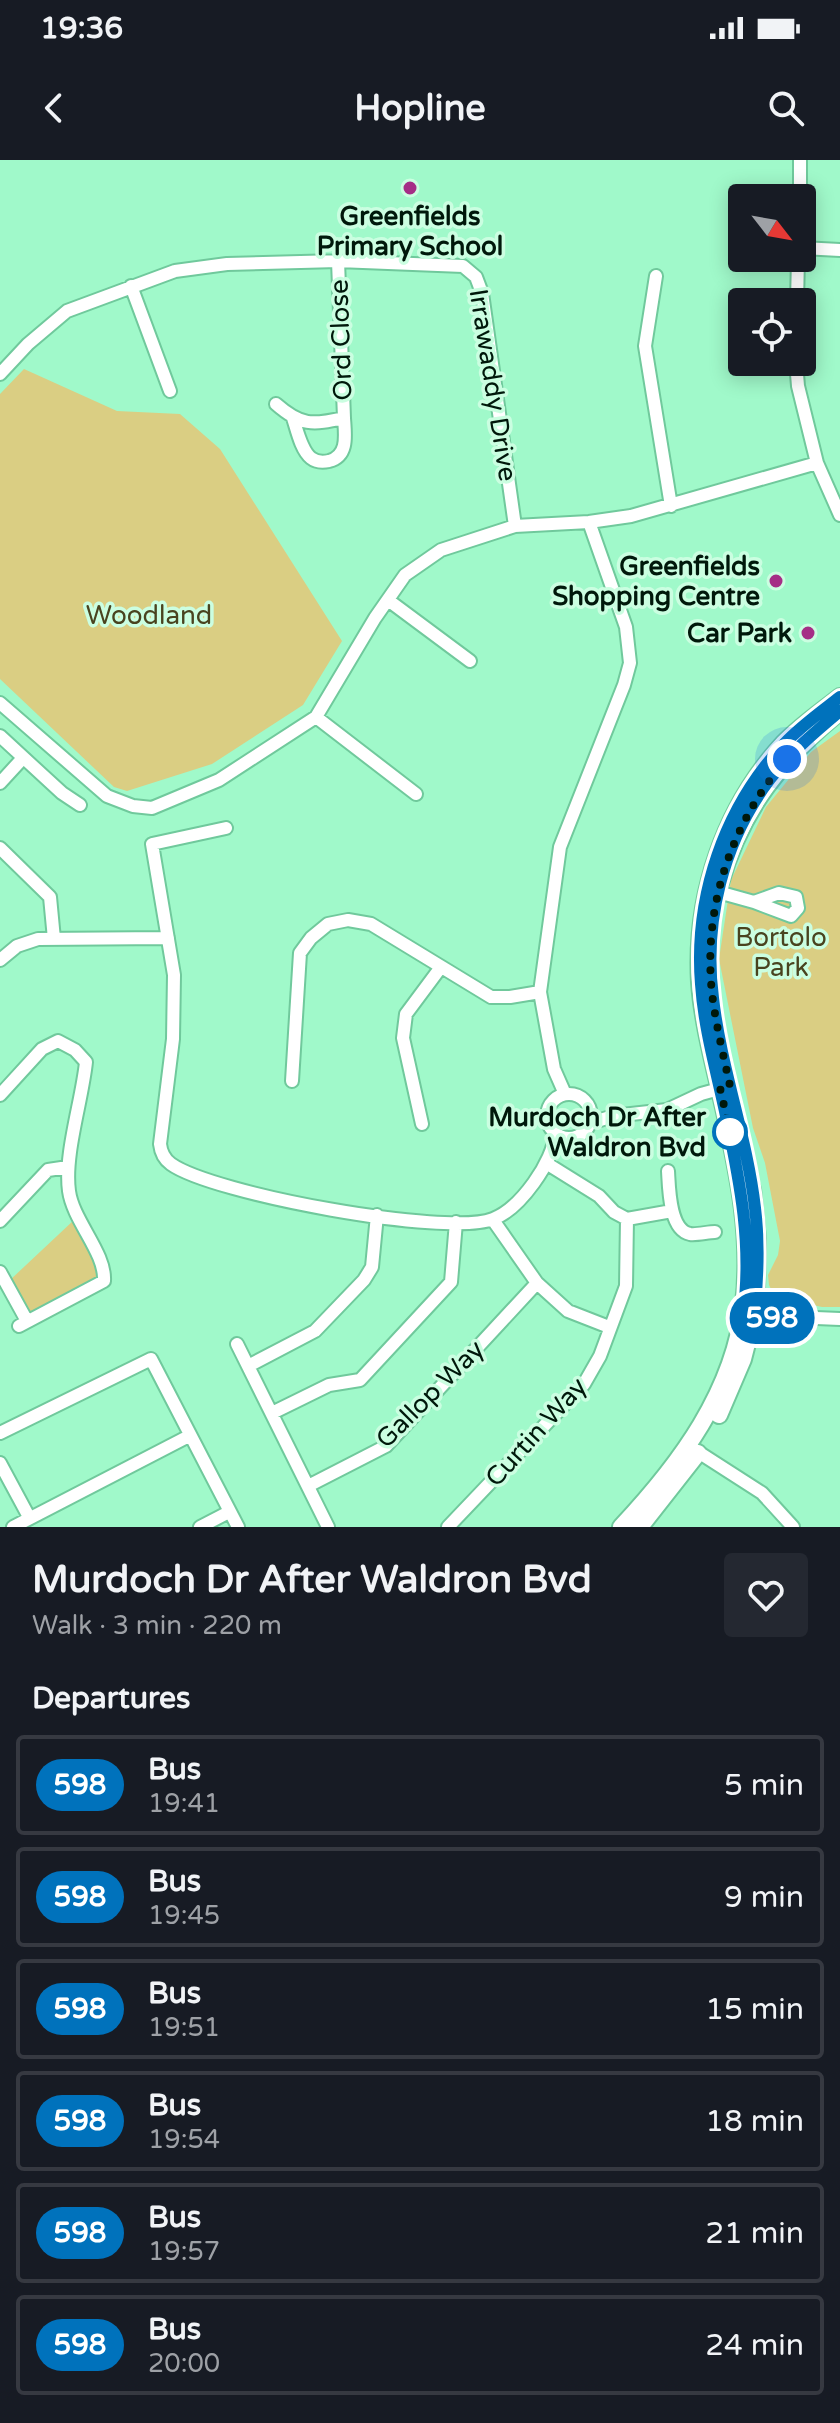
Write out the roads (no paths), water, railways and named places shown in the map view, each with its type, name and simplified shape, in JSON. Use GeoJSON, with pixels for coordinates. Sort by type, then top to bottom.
{"type":"FeatureCollection","features":[{"type":"Feature","properties":{"kind":"main road"},"geometry":{"type":"LineString","coordinates":[[640,1527],[694,1449],[749,1310],[758,1262],[755,1209],[700,982],[702,923],[712,871],[732,821],[756,778],[785,743],[840,697]]}},
{"type":"Feature","properties":{"kind":"main road"},"geometry":{"type":"LineString","coordinates":[[725,1087],[711,982],[711,929],[718,892],[736,838],[769,780],[805,739],[840,711]]}},
{"type":"Feature","properties":{"kind":"main road"},"geometry":{"type":"LineString","coordinates":[[621,1527],[694,1449]]}},
{"type":"Feature","properties":{"kind":"street"},"geometry":{"type":"LineString","coordinates":[[800,160],[800,184]]}},
{"type":"Feature","properties":{"kind":"street"},"geometry":{"type":"LineString","coordinates":[[816,249],[840,250]]}},
{"type":"Feature","properties":{"kind":"street","name":"Irrawaddy Drive"},"geometry":{"type":"LineString","coordinates":[[0,374],[28,344],[67,311],[175,271],[227,264],[338,261],[463,266],[476,277],[482,293],[515,526]]}},
{"type":"Feature","properties":{"kind":"street","name":"Ord Close"},"geometry":{"type":"LineString","coordinates":[[293,418],[304,449],[312,459],[325,462],[338,458],[344,447],[344,418],[338,261]]}},
{"type":"Feature","properties":{"kind":"street"},"geometry":{"type":"LineString","coordinates":[[656,276],[645,346],[671,506]]}},
{"type":"Feature","properties":{"kind":"street"},"geometry":{"type":"LineString","coordinates":[[131,286],[170,391]]}},
{"type":"Feature","properties":{"kind":"street"},"geometry":{"type":"LineString","coordinates":[[797,376],[817,463],[840,515]]}},
{"type":"Feature","properties":{"kind":"street","name":"Ord Close"},"geometry":{"type":"LineString","coordinates":[[276,404],[293,418],[310,424],[344,418]]}},
{"type":"Feature","properties":{"kind":"street"},"geometry":{"type":"LineString","coordinates":[[0,703],[107,796],[133,806],[152,808],[219,780],[316,717],[405,575],[441,550],[515,526],[631,516],[817,463]]}},
{"type":"Feature","properties":{"kind":"street"},"geometry":{"type":"LineString","coordinates":[[565,1094],[554,1069],[540,992],[560,847],[630,663],[626,627],[589,522]]}},
{"type":"Feature","properties":{"kind":"street"},"geometry":{"type":"LineString","coordinates":[[388,600],[470,661]]}},
{"type":"Feature","properties":{"kind":"street"},"geometry":{"type":"LineString","coordinates":[[316,717],[416,794]]}},
{"type":"Feature","properties":{"kind":"street"},"geometry":{"type":"LineString","coordinates":[[0,736],[62,793],[80,805]]}},
{"type":"Feature","properties":{"kind":"street"},"geometry":{"type":"LineString","coordinates":[[0,783],[23,758]]}},
{"type":"Feature","properties":{"kind":"street"},"geometry":{"type":"LineString","coordinates":[[226,828],[152,844],[174,975],[173,1039],[160,1144],[162,1155],[172,1165],[258,1195],[298,1204],[456,1222],[493,1220],[521,1198],[555,1147],[555,1134]]}},
{"type":"Feature","properties":{"kind":"street"},"geometry":{"type":"LineString","coordinates":[[0,848],[50,897],[54,939]]}},
{"type":"Feature","properties":{"kind":"street"},"geometry":{"type":"LineString","coordinates":[[718,892],[754,902]]}},
{"type":"Feature","properties":{"kind":"street"},"geometry":{"type":"LineString","coordinates":[[292,1081],[300,953],[311,938],[328,924],[348,920],[371,924],[491,997],[540,992]]}},
{"type":"Feature","properties":{"kind":"street"},"geometry":{"type":"LineString","coordinates":[[0,960],[27,941],[168,938]]}},
{"type":"Feature","properties":{"kind":"street"},"geometry":{"type":"LineString","coordinates":[[422,1124],[403,1038],[406,1014],[441,967]]}},
{"type":"Feature","properties":{"kind":"street"},"geometry":{"type":"LineString","coordinates":[[0,1095],[42,1049],[58,1041],[75,1050],[86,1062],[68,1167],[69,1193],[80,1224],[105,1270],[104,1281],[23,1324],[0,1272]]}},
{"type":"Feature","properties":{"kind":"street"},"geometry":{"type":"LineString","coordinates":[[591,1123],[591,1110],[578,1095],[565,1094],[552,1101],[547,1114],[547,1122],[555,1134],[576,1138],[591,1123],[613,1116],[667,1110],[725,1087]]}},
{"type":"Feature","properties":{"kind":"street"},"geometry":{"type":"LineString","coordinates":[[546,1163],[599,1196],[614,1212],[627,1219],[672,1211]]}},
{"type":"Feature","properties":{"kind":"street"},"geometry":{"type":"LineString","coordinates":[[0,1221],[48,1170],[68,1167]]}},
{"type":"Feature","properties":{"kind":"street"},"geometry":{"type":"LineString","coordinates":[[668,1171],[672,1211],[680,1229],[689,1234],[715,1232]]}},
{"type":"Feature","properties":{"kind":"street"},"geometry":{"type":"LineString","coordinates":[[248,1366],[315,1331],[364,1280],[372,1267],[377,1215]]}},
{"type":"Feature","properties":{"kind":"street","name":"Curtin Way"},"geometry":{"type":"LineString","coordinates":[[448,1527],[584,1384],[600,1356],[626,1286],[627,1219]]}},
{"type":"Feature","properties":{"kind":"street"},"geometry":{"type":"LineString","coordinates":[[493,1220],[537,1283],[568,1311],[609,1327]]}},
{"type":"Feature","properties":{"kind":"street"},"geometry":{"type":"LineString","coordinates":[[272,1413],[329,1385],[360,1380],[451,1282],[456,1222]]}},
{"type":"Feature","properties":{"kind":"street","name":"Gallop Way"},"geometry":{"type":"LineString","coordinates":[[308,1486],[386,1446],[537,1283]]}},
{"type":"Feature","properties":{"kind":"street"},"geometry":{"type":"LineString","coordinates":[[749,1310],[781,1309],[791,1316],[840,1319]]}},
{"type":"Feature","properties":{"kind":"street"},"geometry":{"type":"LineString","coordinates":[[237,1344],[328,1527]]}},
{"type":"Feature","properties":{"kind":"street"},"geometry":{"type":"LineString","coordinates":[[0,1433],[151,1359],[238,1527]]}},
{"type":"Feature","properties":{"kind":"street"},"geometry":{"type":"LineString","coordinates":[[13,1527],[189,1436]]}},
{"type":"Feature","properties":{"kind":"street"},"geometry":{"type":"LineString","coordinates":[[694,1449],[762,1493],[793,1527]]}},
{"type":"Feature","properties":{"kind":"street"},"geometry":{"type":"LineString","coordinates":[[0,1463],[29,1517]]}},
{"type":"Feature","properties":{"kind":"street"},"geometry":{"type":"LineString","coordinates":[[200,1527],[229,1512]]}},
{"type":"Feature","properties":{"kind":"place","name":"Greenfields Primary School"},"geometry":{"type":"Point","coordinates":[410,188]}},
{"type":"Feature","properties":{"kind":"place","name":"Greenfields Shopping Centre"},"geometry":{"type":"Point","coordinates":[776,581]}},
{"type":"Feature","properties":{"kind":"place","name":"Car Park"},"geometry":{"type":"Point","coordinates":[808,633]}},
{"type":"Feature","properties":{"kind":"place","name":"Murdoch Dr After Waldron Bvd"},"geometry":{"type":"Point","coordinates":[730,1132]}},
{"type":"Feature","properties":{"kind":"park label","name":"Woodland"},"geometry":{"type":"Point","coordinates":[149,615]}},
{"type":"Feature","properties":{"kind":"park label","name":"Bortolo Park"},"geometry":{"type":"Point","coordinates":[781,952]}}]}
